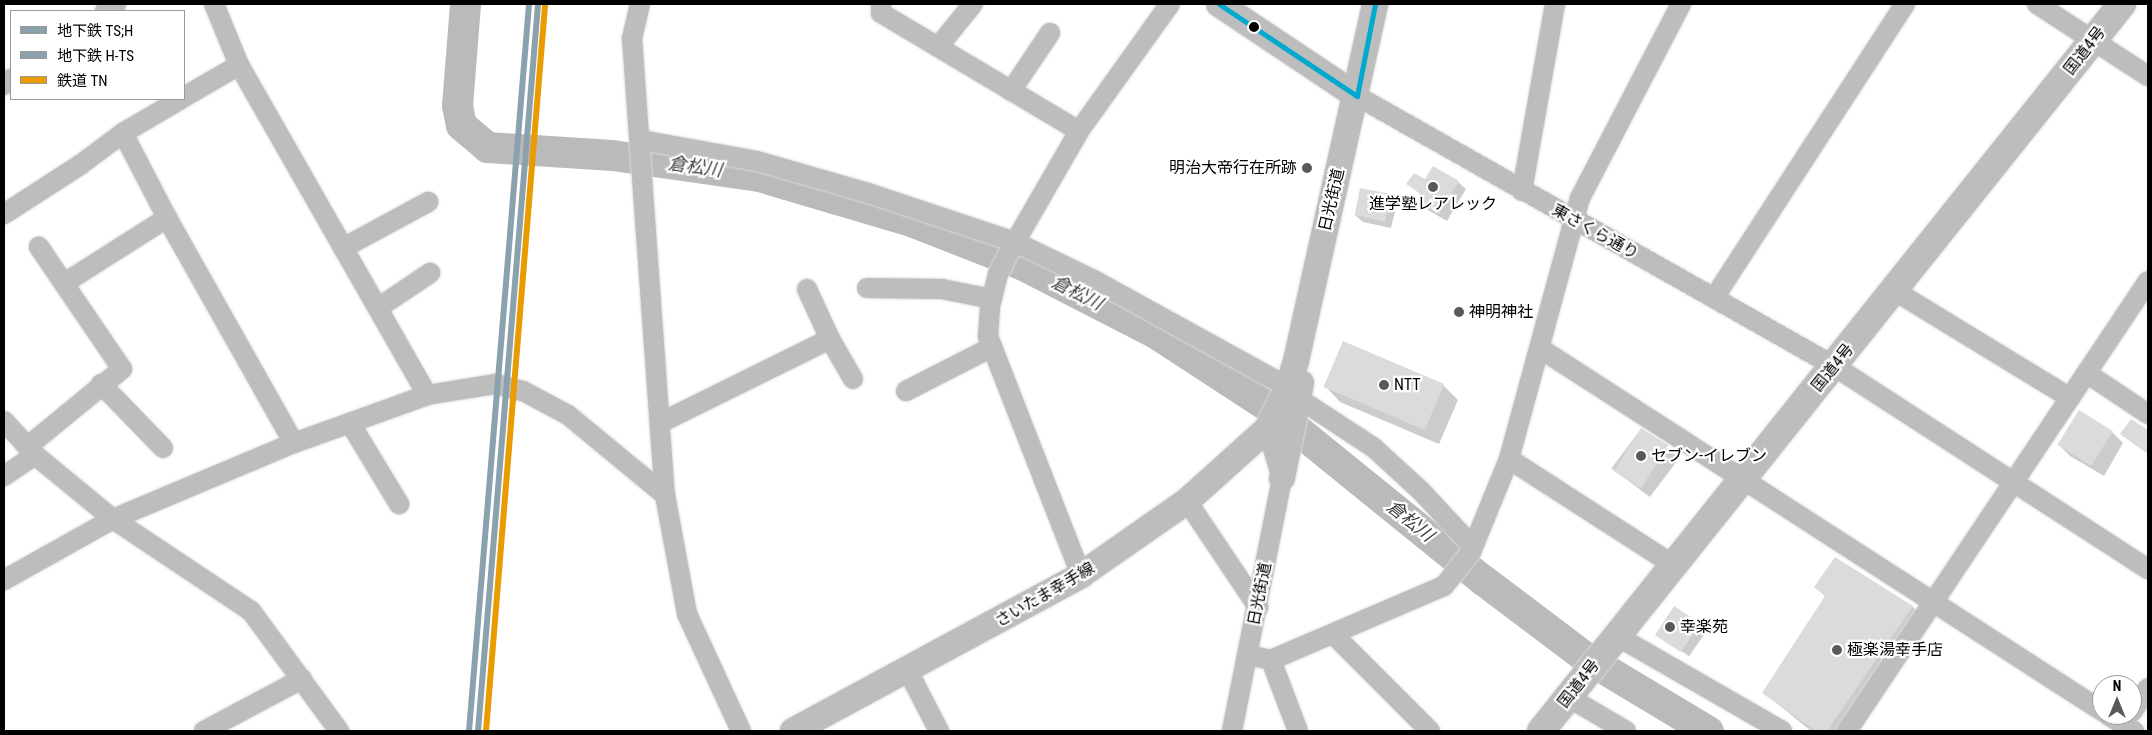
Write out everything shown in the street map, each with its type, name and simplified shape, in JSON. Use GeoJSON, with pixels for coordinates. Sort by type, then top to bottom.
{"type":"FeatureCollection","features":[{"type":"Feature","properties":{"kind":"highway","name":"国道4号"},"geometry":{"type":"LineString","coordinates":[[1541,731],[1672,564],[1895,291],[2122,4]]}},
{"type":"Feature","properties":{"kind":"main road"},"geometry":{"type":"LineString","coordinates":[[1219,4],[1357,96]]}},
{"type":"Feature","properties":{"kind":"main road","name":"日光街道"},"geometry":{"type":"LineString","coordinates":[[1276,428],[1292,395],[1314,283],[1357,96],[1375,4]]}},
{"type":"Feature","properties":{"kind":"main road"},"geometry":{"type":"LineString","coordinates":[[1276,428],[1282,478]]}},
{"type":"Feature","properties":{"kind":"main road","name":"さいたま幸手線"},"geometry":{"type":"LineString","coordinates":[[793,731],[908,671],[1081,575],[1188,500],[1276,428]]}},
{"type":"Feature","properties":{"kind":"street"},"geometry":{"type":"LineString","coordinates":[[214,4],[239,64],[427,395]]}},
{"type":"Feature","properties":{"kind":"street"},"geometry":{"type":"LineString","coordinates":[[640,4],[632,38],[665,495],[687,614],[741,731]]}},
{"type":"Feature","properties":{"kind":"street"},"geometry":{"type":"LineString","coordinates":[[880,4],[881,13],[1079,131]]}},
{"type":"Feature","properties":{"kind":"street"},"geometry":{"type":"LineString","coordinates":[[938,47],[973,4]]}},
{"type":"Feature","properties":{"kind":"street"},"geometry":{"type":"LineString","coordinates":[[1081,575],[988,336],[992,299],[998,274],[1013,245],[1079,131],[1170,4]]}},
{"type":"Feature","properties":{"kind":"street"},"geometry":{"type":"LineString","coordinates":[[1522,191],[1555,4]]}},
{"type":"Feature","properties":{"kind":"street"},"geometry":{"type":"LineString","coordinates":[[1248,655],[1271,660],[1444,586],[1472,549],[1509,459],[1541,349],[1572,220],[1580,198],[1681,4]]}},
{"type":"Feature","properties":{"kind":"street"},"geometry":{"type":"LineString","coordinates":[[1714,298],[1905,4]]}},
{"type":"Feature","properties":{"kind":"street"},"geometry":{"type":"LineString","coordinates":[[2037,4],[2148,76]]}},
{"type":"Feature","properties":{"kind":"street"},"geometry":{"type":"LineString","coordinates":[[1011,91],[1050,33]]}},
{"type":"Feature","properties":{"kind":"street"},"geometry":{"type":"LineString","coordinates":[[185,96],[239,64]]}},
{"type":"Feature","properties":{"kind":"street","name":"東さくら通り"},"geometry":{"type":"LineString","coordinates":[[1357,96],[1572,220],[1834,366],[2016,481],[2148,569]]}},
{"type":"Feature","properties":{"kind":"street"},"geometry":{"type":"LineString","coordinates":[[4,214],[80,165],[123,133],[179,100]]}},
{"type":"Feature","properties":{"kind":"street"},"geometry":{"type":"LineString","coordinates":[[123,133],[167,218],[294,443]]}},
{"type":"Feature","properties":{"kind":"street"},"geometry":{"type":"LineString","coordinates":[[641,142],[757,161],[868,193],[1013,245],[1102,284],[1292,395],[1374,448],[1421,491],[1472,549]]}},
{"type":"Feature","properties":{"kind":"street"},"geometry":{"type":"LineString","coordinates":[[343,248],[428,202]]}},
{"type":"Feature","properties":{"kind":"street"},"geometry":{"type":"LineString","coordinates":[[66,282],[167,218]]}},
{"type":"Feature","properties":{"kind":"street"},"geometry":{"type":"LineString","coordinates":[[4,476],[101,384],[122,369],[66,282],[39,247]]}},
{"type":"Feature","properties":{"kind":"street"},"geometry":{"type":"LineString","coordinates":[[378,308],[430,273]]}},
{"type":"Feature","properties":{"kind":"street"},"geometry":{"type":"LineString","coordinates":[[1847,731],[2088,374],[2148,281]]}},
{"type":"Feature","properties":{"kind":"street"},"geometry":{"type":"LineString","coordinates":[[866,288],[942,289],[992,299]]}},
{"type":"Feature","properties":{"kind":"street"},"geometry":{"type":"LineString","coordinates":[[808,289],[830,339],[853,379]]}},
{"type":"Feature","properties":{"kind":"street"},"geometry":{"type":"LineString","coordinates":[[1895,291],[2070,398]]}},
{"type":"Feature","properties":{"kind":"street"},"geometry":{"type":"LineString","coordinates":[[660,423],[830,339]]}},
{"type":"Feature","properties":{"kind":"street"},"geometry":{"type":"LineString","coordinates":[[906,391],[992,347]]}},
{"type":"Feature","properties":{"kind":"street"},"geometry":{"type":"LineString","coordinates":[[1541,349],[1743,478],[1933,605],[2092,706]]}},
{"type":"Feature","properties":{"kind":"street"},"geometry":{"type":"LineString","coordinates":[[2088,374],[2148,414]]}},
{"type":"Feature","properties":{"kind":"street"},"geometry":{"type":"LineString","coordinates":[[101,384],[163,448]]}},
{"type":"Feature","properties":{"kind":"street"},"geometry":{"type":"LineString","coordinates":[[4,580],[112,519],[294,443],[427,395],[496,384],[523,391],[568,415],[665,495]]}},
{"type":"Feature","properties":{"kind":"street"},"geometry":{"type":"LineString","coordinates":[[4,421],[31,451],[112,519],[251,611],[338,731]]}},
{"type":"Feature","properties":{"kind":"street"},"geometry":{"type":"LineString","coordinates":[[350,423],[399,504]]}},
{"type":"Feature","properties":{"kind":"street"},"geometry":{"type":"LineString","coordinates":[[1509,459],[1672,564]]}},
{"type":"Feature","properties":{"kind":"street","name":"日光街道"},"geometry":{"type":"LineString","coordinates":[[1232,731],[1258,608],[1282,478]]}},
{"type":"Feature","properties":{"kind":"street"},"geometry":{"type":"LineString","coordinates":[[1188,500],[1258,608]]}},
{"type":"Feature","properties":{"kind":"street"},"geometry":{"type":"LineString","coordinates":[[1333,634],[1430,731]]}},
{"type":"Feature","properties":{"kind":"street"},"geometry":{"type":"LineString","coordinates":[[1612,642],[1782,731]]}},
{"type":"Feature","properties":{"kind":"street"},"geometry":{"type":"LineString","coordinates":[[1271,660],[1298,731]]}},
{"type":"Feature","properties":{"kind":"street"},"geometry":{"type":"LineString","coordinates":[[908,671],[939,731]]}},
{"type":"Feature","properties":{"kind":"street"},"geometry":{"type":"LineString","coordinates":[[204,731],[302,679]]}},
{"type":"Feature","properties":{"kind":"street"},"geometry":{"type":"LineString","coordinates":[[1576,688],[1626,731]]}},
{"type":"Feature","properties":{"kind":"building","name":"進学塾レアレック"},"geometry":{"type":"Polygon","coordinates":[[[1433,166],[1459,181],[1439,214],[1417,202],[1423,194],[1406,184],[1414,173],[1425,179],[1433,166]]]}},
{"type":"Feature","properties":{"kind":"building"},"geometry":{"type":"Polygon","coordinates":[[[1360,188],[1390,194],[1385,221],[1355,215],[1360,188]]]}},
{"type":"Feature","properties":{"kind":"building","name":"NTT"},"geometry":{"type":"Polygon","coordinates":[[[1343,341],[1444,384],[1425,430],[1323,387],[1343,341]]]}},
{"type":"Feature","properties":{"kind":"building"},"geometry":{"type":"Polygon","coordinates":[[[2079,410],[2113,431],[2091,466],[2057,445],[2079,410]]]}},
{"type":"Feature","properties":{"kind":"building"},"geometry":{"type":"Polygon","coordinates":[[[2131,419],[2148,430],[2148,454],[2120,434],[2131,419]]]}},
{"type":"Feature","properties":{"kind":"building"},"geometry":{"type":"Polygon","coordinates":[[[1641,428],[1668,445],[1641,488],[1614,471],[1641,428]]]}},
{"type":"Feature","properties":{"kind":"building","name":"極楽湯幸手店"},"geometry":{"type":"Polygon","coordinates":[[[1835,557],[1913,606],[1827,731],[1816,731],[1762,693],[1825,596],[1814,587],[1835,557]]]}},
{"type":"Feature","properties":{"kind":"building"},"geometry":{"type":"Polygon","coordinates":[[[1674,606],[1700,623],[1681,652],[1655,635],[1674,606]]]}},
{"type":"Feature","properties":{"kind":"waterway","name":"倉松川"},"geometry":{"type":"LineString","coordinates":[[465,4],[457,105],[461,125],[487,147],[612,155],[759,176],[911,221],[1023,265],[1157,334],[1269,407],[1483,580],[1588,659],[1708,731]]}},
{"type":"Feature","properties":{"kind":"metro line","name":"H-TS"},"geometry":{"type":"LineString","coordinates":[[469,731],[529,4]]}},
{"type":"Feature","properties":{"kind":"metro line","name":"TS;H"},"geometry":{"type":"LineString","coordinates":[[478,731],[538,4]]}},
{"type":"Feature","properties":{"kind":"rail line","name":"TN"},"geometry":{"type":"LineString","coordinates":[[486,731],[545,5]]}},
{"type":"Feature","properties":{"kind":"transit line"},"geometry":{"type":"LineString","coordinates":[[1219,4],[1357,96]]}},
{"type":"Feature","properties":{"kind":"transit line"},"geometry":{"type":"LineString","coordinates":[[1357,96],[1375,4]]}},
{"type":"Feature","properties":{"kind":"place","name":"明治大帝行在所跡"},"geometry":{"type":"Point","coordinates":[1307,168]}},
{"type":"Feature","properties":{"kind":"place","name":"進学塾レアレック"},"geometry":{"type":"Point","coordinates":[1433,187]}},
{"type":"Feature","properties":{"kind":"place","name":"神明神社"},"geometry":{"type":"Point","coordinates":[1459,312]}},
{"type":"Feature","properties":{"kind":"place","name":"NTT"},"geometry":{"type":"Point","coordinates":[1384,385]}},
{"type":"Feature","properties":{"kind":"place","name":"セブン-イレブン"},"geometry":{"type":"Point","coordinates":[1641,456]}},
{"type":"Feature","properties":{"kind":"place","name":"幸楽苑"},"geometry":{"type":"Point","coordinates":[1670,627]}},
{"type":"Feature","properties":{"kind":"place","name":"極楽湯幸手店"},"geometry":{"type":"Point","coordinates":[1837,650]}}]}
